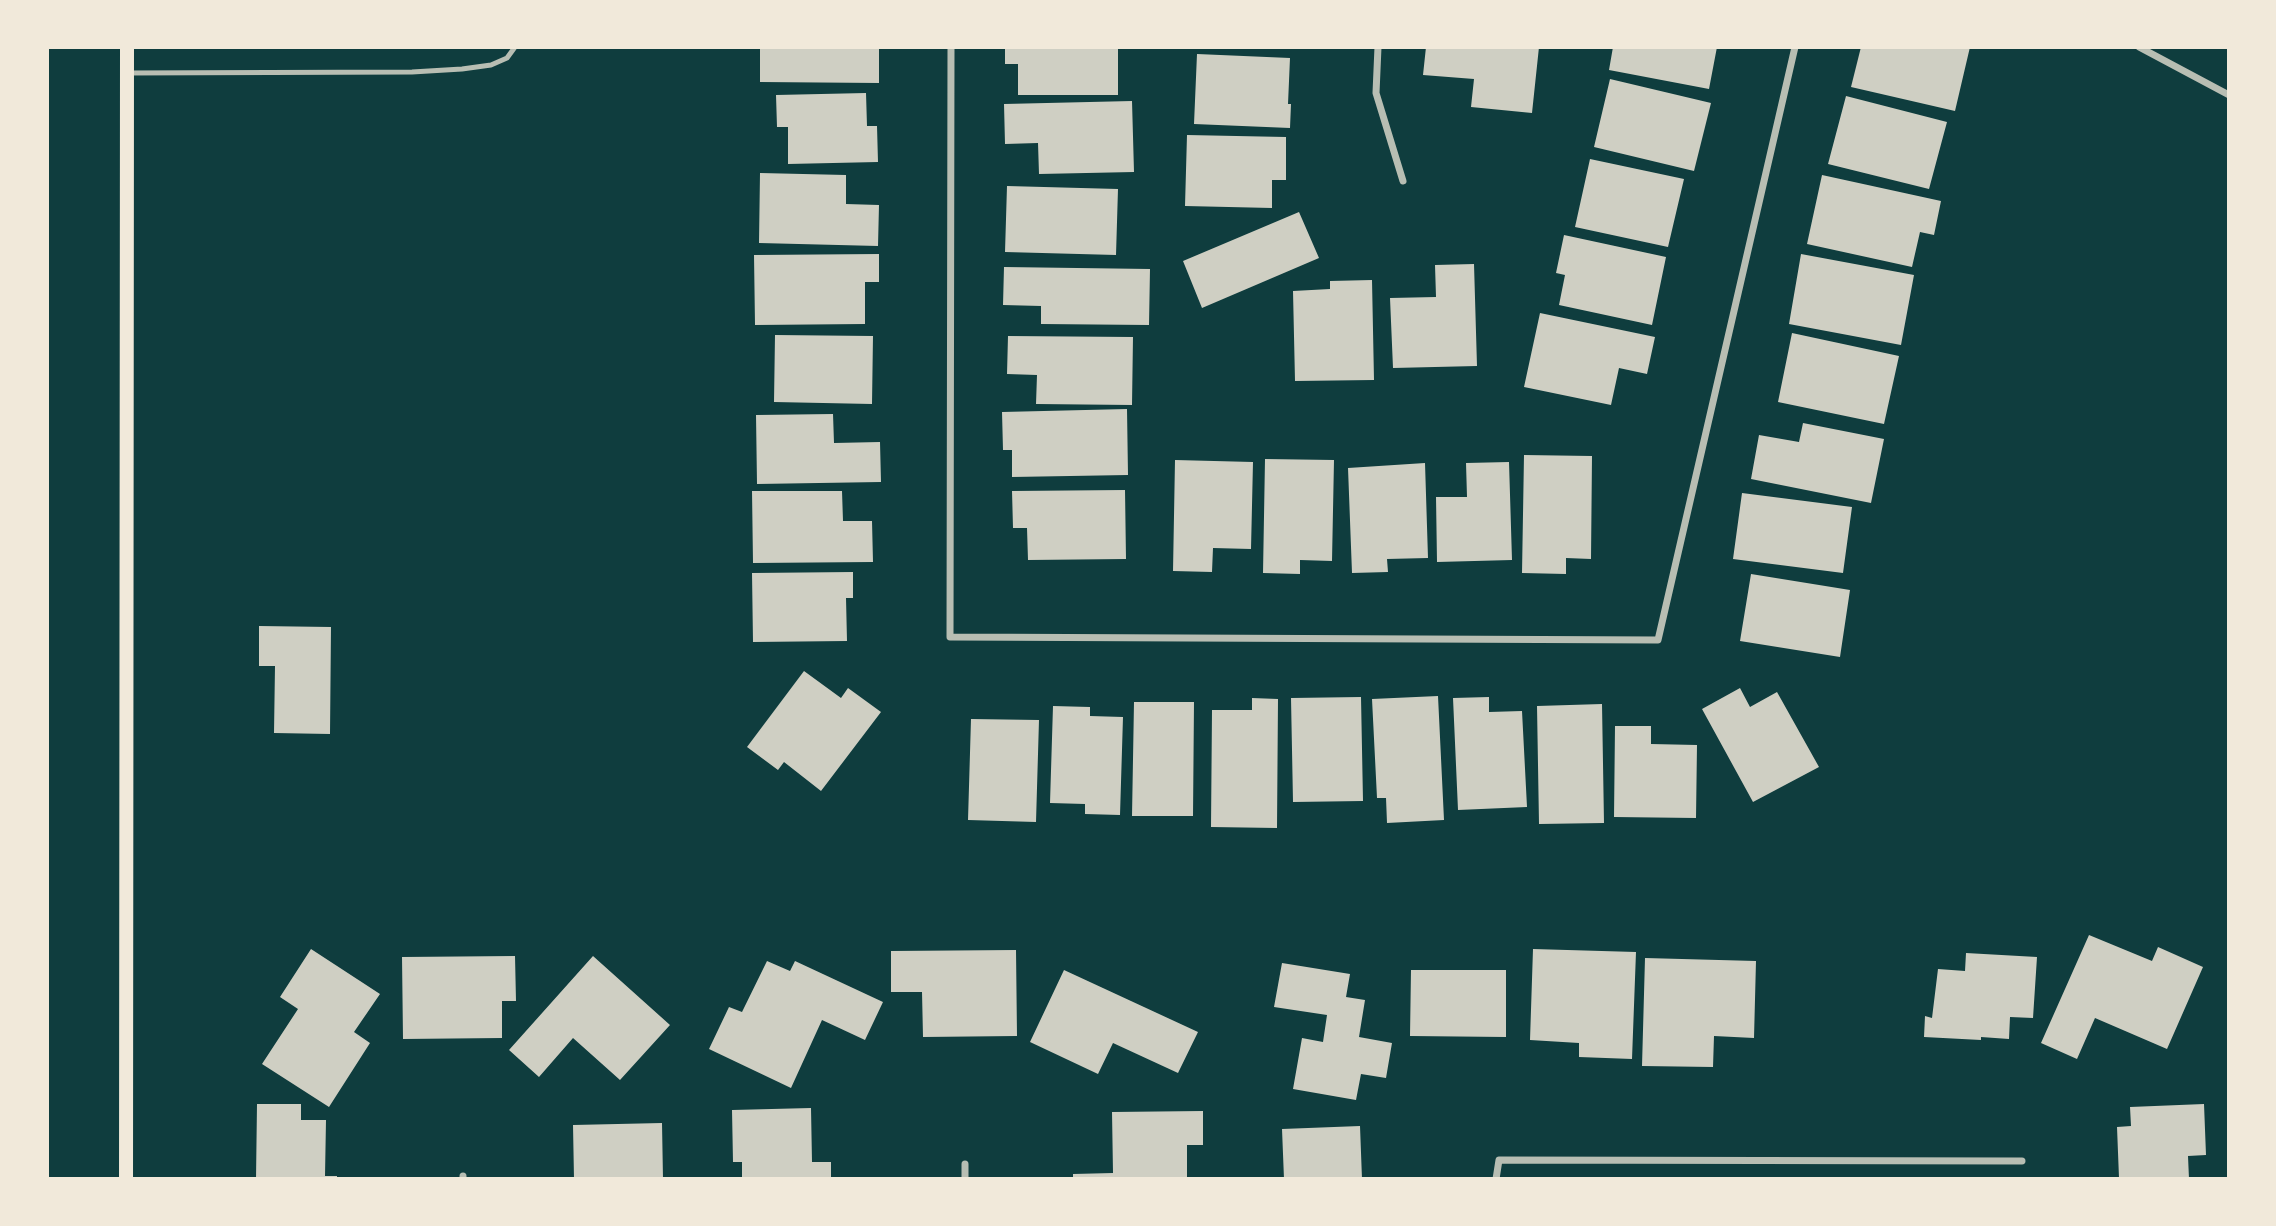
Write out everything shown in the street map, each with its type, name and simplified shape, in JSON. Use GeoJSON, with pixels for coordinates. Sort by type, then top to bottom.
{"type":"FeatureCollection","features":[{"type":"Feature","properties":{"kind":"main road"},"geometry":{"type":"LineString","coordinates":[[126,1179],[127,47]]}},
{"type":"Feature","properties":{"kind":"street"},"geometry":{"type":"LineString","coordinates":[[951,47],[950,637],[1658,640],[1795,47]]}},
{"type":"Feature","properties":{"kind":"street"},"geometry":{"type":"LineString","coordinates":[[1378,47],[1376,93],[1403,181]]}},
{"type":"Feature","properties":{"kind":"street"},"geometry":{"type":"LineString","coordinates":[[2139,47],[2229,95]]}},
{"type":"Feature","properties":{"kind":"street"},"geometry":{"type":"LineString","coordinates":[[1496,1179],[1499,1160],[2022,1161]]}},
{"type":"Feature","properties":{"kind":"street"},"geometry":{"type":"LineString","coordinates":[[965,1164],[965,1179]]}},
{"type":"Feature","properties":{"kind":"lane"},"geometry":{"type":"LineString","coordinates":[[127,73],[412,72],[462,69],[491,65],[507,58],[515,47]]}},
{"type":"Feature","properties":{"kind":"building"},"geometry":{"type":"Polygon","coordinates":[[[760,47],[879,47],[879,83],[760,82],[760,47]]]}},
{"type":"Feature","properties":{"kind":"building"},"geometry":{"type":"Polygon","coordinates":[[[1005,47],[1118,47],[1118,95],[1018,95],[1018,64],[1005,64],[1005,47]]]}},
{"type":"Feature","properties":{"kind":"building"},"geometry":{"type":"Polygon","coordinates":[[[1426,47],[1539,47],[1532,113],[1471,107],[1474,79],[1423,75],[1426,47]]]}},
{"type":"Feature","properties":{"kind":"building"},"geometry":{"type":"Polygon","coordinates":[[[1613,47],[1717,47],[1709,89],[1609,70],[1613,47]]]}},
{"type":"Feature","properties":{"kind":"building"},"geometry":{"type":"Polygon","coordinates":[[[1861,47],[1970,47],[1955,111],[1851,87],[1861,47]]]}},
{"type":"Feature","properties":{"kind":"building"},"geometry":{"type":"Polygon","coordinates":[[[1197,54],[1290,58],[1290,128],[1194,124],[1197,54]]]}},
{"type":"Feature","properties":{"kind":"building"},"geometry":{"type":"Polygon","coordinates":[[[1610,79],[1711,103],[1694,171],[1594,147],[1610,79]]]}},
{"type":"Feature","properties":{"kind":"building"},"geometry":{"type":"Polygon","coordinates":[[[866,93],[867,126],[877,126],[878,162],[788,164],[788,127],[777,127],[776,95],[866,93]]]}},
{"type":"Feature","properties":{"kind":"building"},"geometry":{"type":"Polygon","coordinates":[[[1846,96],[1947,122],[1929,189],[1828,164],[1846,96]]]}},
{"type":"Feature","properties":{"kind":"building"},"geometry":{"type":"Polygon","coordinates":[[[1132,101],[1134,172],[1039,174],[1038,143],[1005,144],[1004,104],[1132,101]]]}},
{"type":"Feature","properties":{"kind":"building"},"geometry":{"type":"Polygon","coordinates":[[[1187,135],[1286,137],[1286,180],[1272,180],[1272,208],[1185,206],[1187,135]]]}},
{"type":"Feature","properties":{"kind":"building"},"geometry":{"type":"Polygon","coordinates":[[[1590,159],[1684,179],[1668,247],[1575,227],[1590,159]]]}},
{"type":"Feature","properties":{"kind":"building"},"geometry":{"type":"Polygon","coordinates":[[[760,173],[846,175],[846,204],[879,205],[878,246],[759,243],[760,173]]]}},
{"type":"Feature","properties":{"kind":"building"},"geometry":{"type":"Polygon","coordinates":[[[1822,175],[1941,201],[1934,235],[1920,232],[1912,267],[1807,244],[1822,175]]]}},
{"type":"Feature","properties":{"kind":"building"},"geometry":{"type":"Polygon","coordinates":[[[1007,186],[1118,189],[1116,255],[1005,252],[1007,186]]]}},
{"type":"Feature","properties":{"kind":"building"},"geometry":{"type":"Polygon","coordinates":[[[1299,212],[1319,258],[1202,308],[1183,261],[1299,212]]]}},
{"type":"Feature","properties":{"kind":"building"},"geometry":{"type":"Polygon","coordinates":[[[1564,235],[1666,257],[1652,325],[1559,305],[1565,275],[1556,273],[1564,235]]]}},
{"type":"Feature","properties":{"kind":"building"},"geometry":{"type":"Polygon","coordinates":[[[879,254],[879,282],[865,282],[865,324],[755,325],[754,255],[879,254]]]}},
{"type":"Feature","properties":{"kind":"building"},"geometry":{"type":"Polygon","coordinates":[[[1801,254],[1914,275],[1901,345],[1789,324],[1801,254]]]}},
{"type":"Feature","properties":{"kind":"building"},"geometry":{"type":"Polygon","coordinates":[[[1474,264],[1477,366],[1393,368],[1390,298],[1436,297],[1435,265],[1474,264]]]}},
{"type":"Feature","properties":{"kind":"building"},"geometry":{"type":"Polygon","coordinates":[[[1004,267],[1150,269],[1149,325],[1041,324],[1041,306],[1003,305],[1004,267]]]}},
{"type":"Feature","properties":{"kind":"building"},"geometry":{"type":"Polygon","coordinates":[[[1372,280],[1374,380],[1295,381],[1293,291],[1330,289],[1330,281],[1372,280]]]}},
{"type":"Feature","properties":{"kind":"building"},"geometry":{"type":"Polygon","coordinates":[[[1540,313],[1655,337],[1647,374],[1619,368],[1611,405],[1524,387],[1540,313]]]}},
{"type":"Feature","properties":{"kind":"building"},"geometry":{"type":"Polygon","coordinates":[[[1792,333],[1899,356],[1884,424],[1778,402],[1792,333]]]}},
{"type":"Feature","properties":{"kind":"building"},"geometry":{"type":"Polygon","coordinates":[[[775,335],[873,336],[872,404],[774,402],[775,335]]]}},
{"type":"Feature","properties":{"kind":"building"},"geometry":{"type":"Polygon","coordinates":[[[1008,336],[1133,337],[1132,405],[1036,404],[1037,375],[1007,374],[1008,336]]]}},
{"type":"Feature","properties":{"kind":"building"},"geometry":{"type":"Polygon","coordinates":[[[1127,409],[1128,475],[1012,477],[1012,450],[1003,450],[1002,412],[1127,409]]]}},
{"type":"Feature","properties":{"kind":"building"},"geometry":{"type":"Polygon","coordinates":[[[833,414],[834,443],[880,442],[881,482],[757,484],[756,415],[833,414]]]}},
{"type":"Feature","properties":{"kind":"building"},"geometry":{"type":"Polygon","coordinates":[[[1803,423],[1884,439],[1871,503],[1751,479],[1759,435],[1799,442],[1803,423]]]}},
{"type":"Feature","properties":{"kind":"building"},"geometry":{"type":"Polygon","coordinates":[[[1524,455],[1592,456],[1591,559],[1566,558],[1566,574],[1522,573],[1524,455]]]}},
{"type":"Feature","properties":{"kind":"building"},"geometry":{"type":"Polygon","coordinates":[[[1265,459],[1334,460],[1332,561],[1300,560],[1300,574],[1263,573],[1265,459]]]}},
{"type":"Feature","properties":{"kind":"building"},"geometry":{"type":"Polygon","coordinates":[[[1175,460],[1253,462],[1251,549],[1213,548],[1212,572],[1173,571],[1175,460]]]}},
{"type":"Feature","properties":{"kind":"building"},"geometry":{"type":"Polygon","coordinates":[[[1509,462],[1512,560],[1437,562],[1436,497],[1467,497],[1466,463],[1509,462]]]}},
{"type":"Feature","properties":{"kind":"building"},"geometry":{"type":"Polygon","coordinates":[[[1425,463],[1428,558],[1387,559],[1388,572],[1352,573],[1348,468],[1425,463]]]}},
{"type":"Feature","properties":{"kind":"building"},"geometry":{"type":"Polygon","coordinates":[[[1125,490],[1126,559],[1028,560],[1027,528],[1013,528],[1012,491],[1125,490]]]}},
{"type":"Feature","properties":{"kind":"building"},"geometry":{"type":"Polygon","coordinates":[[[752,491],[842,491],[843,521],[872,521],[873,562],[753,563],[752,491]]]}},
{"type":"Feature","properties":{"kind":"building"},"geometry":{"type":"Polygon","coordinates":[[[1742,493],[1852,507],[1843,573],[1733,559],[1742,493]]]}},
{"type":"Feature","properties":{"kind":"building"},"geometry":{"type":"Polygon","coordinates":[[[853,572],[853,598],[846,598],[847,641],[753,642],[752,573],[853,572]]]}},
{"type":"Feature","properties":{"kind":"building"},"geometry":{"type":"Polygon","coordinates":[[[1751,574],[1850,590],[1840,657],[1740,641],[1751,574]]]}},
{"type":"Feature","properties":{"kind":"building"},"geometry":{"type":"Polygon","coordinates":[[[259,626],[331,627],[330,734],[274,733],[275,666],[259,666],[259,626]]]}},
{"type":"Feature","properties":{"kind":"building"},"geometry":{"type":"Polygon","coordinates":[[[804,671],[841,698],[848,688],[881,712],[821,791],[784,762],[778,770],[747,747],[804,671]]]}},
{"type":"Feature","properties":{"kind":"building"},"geometry":{"type":"Polygon","coordinates":[[[1740,688],[1750,707],[1777,692],[1819,767],[1753,802],[1702,709],[1740,688]]]}},
{"type":"Feature","properties":{"kind":"building"},"geometry":{"type":"Polygon","coordinates":[[[1438,696],[1444,820],[1387,823],[1386,798],[1377,798],[1372,699],[1438,696]]]}},
{"type":"Feature","properties":{"kind":"building"},"geometry":{"type":"Polygon","coordinates":[[[1361,697],[1363,801],[1293,802],[1291,698],[1361,697]]]}},
{"type":"Feature","properties":{"kind":"building"},"geometry":{"type":"Polygon","coordinates":[[[1489,697],[1489,712],[1522,711],[1527,807],[1458,810],[1453,698],[1489,697]]]}},
{"type":"Feature","properties":{"kind":"building"},"geometry":{"type":"Polygon","coordinates":[[[1252,698],[1278,699],[1277,828],[1211,827],[1212,710],[1252,710],[1252,698]]]}},
{"type":"Feature","properties":{"kind":"building"},"geometry":{"type":"Polygon","coordinates":[[[1134,702],[1194,702],[1193,816],[1132,816],[1134,702]]]}},
{"type":"Feature","properties":{"kind":"building"},"geometry":{"type":"Polygon","coordinates":[[[1602,704],[1604,823],[1539,824],[1537,706],[1602,704]]]}},
{"type":"Feature","properties":{"kind":"building"},"geometry":{"type":"Polygon","coordinates":[[[1053,706],[1090,707],[1090,716],[1123,717],[1120,815],[1085,814],[1085,804],[1050,803],[1053,706]]]}},
{"type":"Feature","properties":{"kind":"building"},"geometry":{"type":"Polygon","coordinates":[[[971,719],[1039,720],[1036,822],[968,820],[971,719]]]}},
{"type":"Feature","properties":{"kind":"building"},"geometry":{"type":"Polygon","coordinates":[[[1615,726],[1651,726],[1651,744],[1697,745],[1696,818],[1614,817],[1615,726]]]}},
{"type":"Feature","properties":{"kind":"building"},"geometry":{"type":"Polygon","coordinates":[[[2089,935],[2152,961],[2158,947],[2203,967],[2167,1049],[2095,1018],[2077,1059],[2041,1043],[2089,935]]]}},
{"type":"Feature","properties":{"kind":"building"},"geometry":{"type":"Polygon","coordinates":[[[311,949],[380,994],[354,1032],[370,1043],[329,1107],[262,1064],[298,1009],[280,997],[311,949]]]}},
{"type":"Feature","properties":{"kind":"building"},"geometry":{"type":"Polygon","coordinates":[[[1533,949],[1636,952],[1632,1059],[1579,1057],[1579,1043],[1530,1040],[1533,949]]]}},
{"type":"Feature","properties":{"kind":"building"},"geometry":{"type":"Polygon","coordinates":[[[1016,950],[1017,1036],[923,1037],[922,992],[891,992],[891,951],[1016,950]]]}},
{"type":"Feature","properties":{"kind":"building"},"geometry":{"type":"Polygon","coordinates":[[[1966,953],[2037,957],[2033,1018],[2010,1017],[2009,1039],[1924,1037],[1925,1016],[1932,1018],[1938,969],[1965,971],[1966,953]]]}},
{"type":"Feature","properties":{"kind":"building"},"geometry":{"type":"Polygon","coordinates":[[[515,956],[516,1001],[502,1001],[502,1038],[403,1039],[402,957],[515,956]]]}},
{"type":"Feature","properties":{"kind":"building"},"geometry":{"type":"Polygon","coordinates":[[[593,956],[670,1025],[620,1080],[573,1038],[539,1077],[509,1050],[593,956]]]}},
{"type":"Feature","properties":{"kind":"building"},"geometry":{"type":"Polygon","coordinates":[[[1645,958],[1756,961],[1754,1038],[1714,1036],[1713,1067],[1642,1066],[1645,958]]]}},
{"type":"Feature","properties":{"kind":"building"},"geometry":{"type":"Polygon","coordinates":[[[767,961],[790,971],[795,961],[883,1002],[865,1040],[822,1020],[791,1088],[709,1049],[729,1007],[742,1012],[767,961]]]}},
{"type":"Feature","properties":{"kind":"building"},"geometry":{"type":"Polygon","coordinates":[[[1282,963],[1350,974],[1346,997],[1365,1000],[1359,1037],[1392,1043],[1386,1078],[1361,1074],[1356,1100],[1293,1089],[1302,1038],[1323,1042],[1327,1015],[1274,1007],[1282,963]]]}},
{"type":"Feature","properties":{"kind":"building"},"geometry":{"type":"Polygon","coordinates":[[[1064,970],[1198,1032],[1178,1073],[1113,1043],[1098,1074],[1030,1042],[1064,970]]]}},
{"type":"Feature","properties":{"kind":"building"},"geometry":{"type":"Polygon","coordinates":[[[1411,970],[1506,970],[1506,1037],[1410,1036],[1411,970]]]}},
{"type":"Feature","properties":{"kind":"building"},"geometry":{"type":"Polygon","coordinates":[[[257,1104],[301,1104],[301,1120],[326,1120],[325,1176],[337,1176],[337,1179],[256,1179],[257,1104]]]}},
{"type":"Feature","properties":{"kind":"building"},"geometry":{"type":"Polygon","coordinates":[[[2204,1104],[2206,1155],[2188,1156],[2189,1179],[2119,1178],[2117,1127],[2131,1126],[2130,1107],[2204,1104]]]}},
{"type":"Feature","properties":{"kind":"building"},"geometry":{"type":"Polygon","coordinates":[[[811,1108],[812,1162],[831,1162],[831,1179],[742,1179],[742,1162],[733,1162],[732,1110],[811,1108]]]}},
{"type":"Feature","properties":{"kind":"building"},"geometry":{"type":"Polygon","coordinates":[[[1203,1111],[1203,1145],[1187,1145],[1187,1179],[1073,1179],[1073,1174],[1113,1173],[1112,1112],[1203,1111]]]}},
{"type":"Feature","properties":{"kind":"building"},"geometry":{"type":"Polygon","coordinates":[[[662,1123],[663,1179],[574,1179],[573,1125],[662,1123]]]}},
{"type":"Feature","properties":{"kind":"building"},"geometry":{"type":"Polygon","coordinates":[[[1360,1126],[1362,1179],[1284,1179],[1282,1129],[1360,1126]]]}}]}
